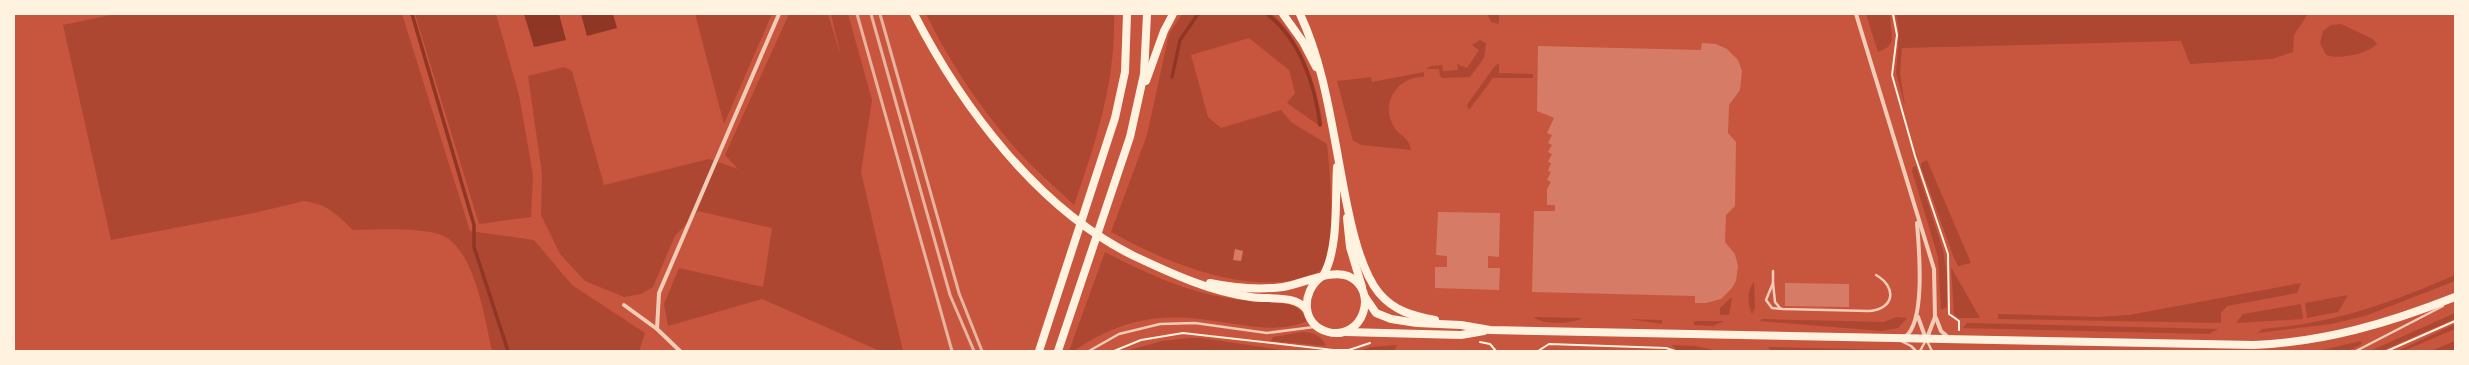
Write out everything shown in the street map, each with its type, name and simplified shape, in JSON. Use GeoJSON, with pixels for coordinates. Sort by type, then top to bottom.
{"type":"FeatureCollection","features":[{"type":"Feature","properties":{"kind":"main road"},"geometry":{"type":"LineString","coordinates":[[914,14],[942,66],[967,103],[1013,159],[1066,210],[1112,243],[1139,258],[1185,277],[1233,294],[1297,301],[1307,310]]}},
{"type":"Feature","properties":{"kind":"main road"},"geometry":{"type":"LineString","coordinates":[[1039,351],[1072,246],[1112,132],[1121,95],[1126,55],[1127,14]]}},
{"type":"Feature","properties":{"kind":"main road"},"geometry":{"type":"LineString","coordinates":[[1058,351],[1130,137],[1139,102],[1146,60],[1147,14]]}},
{"type":"Feature","properties":{"kind":"main road"},"geometry":{"type":"LineString","coordinates":[[1139,102],[1164,31],[1173,14]]}},
{"type":"Feature","properties":{"kind":"main road"},"geometry":{"type":"LineString","coordinates":[[1283,14],[1310,54],[1329,110]]}},
{"type":"Feature","properties":{"kind":"main road"},"geometry":{"type":"LineString","coordinates":[[1300,14],[1314,48],[1329,110],[1346,198],[1372,284],[1393,306],[1409,314],[1490,330],[1894,340],[1958,340],[2221,348],[2277,344],[2324,338],[2402,318],[2455,298]]}},
{"type":"Feature","properties":{"kind":"main road"},"geometry":{"type":"LineString","coordinates":[[1338,156],[1332,248],[1329,265],[1322,277],[1313,285],[1308,294],[1307,310],[1311,320],[1323,330],[1340,333],[1461,335],[1490,330]]}},
{"type":"Feature","properties":{"kind":"main road"},"geometry":{"type":"LineString","coordinates":[[1340,333],[1349,330],[1359,321],[1365,309],[1365,296],[1350,247],[1346,198]]}},
{"type":"Feature","properties":{"kind":"main road"},"geometry":{"type":"LineString","coordinates":[[1185,277],[1254,289],[1282,287],[1336,273],[1347,276],[1356,281],[1376,313],[1391,319],[1417,323],[1461,325]]}},
{"type":"Feature","properties":{"kind":"street"},"geometry":{"type":"LineString","coordinates":[[657,329],[659,292],[779,14]]}},
{"type":"Feature","properties":{"kind":"street"},"geometry":{"type":"LineString","coordinates":[[1856,14],[1915,211],[1934,269],[1936,314],[1938,325],[1943,333],[1958,340]]}},
{"type":"Feature","properties":{"kind":"street"},"geometry":{"type":"LineString","coordinates":[[1915,211],[1919,256],[1918,313],[1926,340]]}},
{"type":"Feature","properties":{"kind":"street"},"geometry":{"type":"LineString","coordinates":[[624,305],[657,329],[680,351]]}},
{"type":"Feature","properties":{"kind":"street"},"geometry":{"type":"LineString","coordinates":[[1894,340],[1905,337],[1911,332],[1918,313]]}},
{"type":"Feature","properties":{"kind":"street"},"geometry":{"type":"LineString","coordinates":[[1926,340],[1934,325],[1936,314]]}},
{"type":"Feature","properties":{"kind":"lane"},"geometry":{"type":"LineString","coordinates":[[1773,271],[1775,302],[1780,309]]}},
{"type":"Feature","properties":{"kind":"lane"},"geometry":{"type":"LineString","coordinates":[[1773,283],[1766,300],[1772,308],[1869,311],[1881,309],[1888,300],[1890,289],[1886,281],[1876,275]]}},
{"type":"Feature","properties":{"kind":"lane"},"geometry":{"type":"LineString","coordinates":[[2356,351],[2455,298]]}},
{"type":"Feature","properties":{"kind":"lane"},"geometry":{"type":"LineString","coordinates":[[1089,351],[1109,339],[1129,330],[1171,323],[1195,322],[1267,333],[1307,327],[1323,330]]}},
{"type":"Feature","properties":{"kind":"lane"},"geometry":{"type":"LineString","coordinates":[[1894,340],[1909,344],[1916,351]]}},
{"type":"Feature","properties":{"kind":"lane"},"geometry":{"type":"LineString","coordinates":[[1920,351],[1926,340]]}},
{"type":"Feature","properties":{"kind":"lane"},"geometry":{"type":"LineString","coordinates":[[1926,340],[1932,351]]}},
{"type":"Feature","properties":{"kind":"path"},"geometry":{"type":"LineString","coordinates":[[1892,14],[1897,35],[1892,75],[1948,254],[1949,314],[1959,321],[1959,328]]}},
{"type":"Feature","properties":{"kind":"path"},"geometry":{"type":"LineString","coordinates":[[2387,351],[2455,321]]}},
{"type":"Feature","properties":{"kind":"path"},"geometry":{"type":"LineString","coordinates":[[1114,351],[1141,340],[1183,333],[1334,350],[1349,350],[1377,342]]}},
{"type":"Feature","properties":{"kind":"path"},"geometry":{"type":"LineString","coordinates":[[1486,343],[1496,351]]}},
{"type":"Feature","properties":{"kind":"path"},"geometry":{"type":"LineString","coordinates":[[1538,351],[1549,344],[1666,348],[1675,351]]}},
{"type":"Feature","properties":{"kind":"shaded area"},"geometry":{"type":"Polygon","coordinates":[[[116,14],[402,14],[470,231],[534,240],[572,285],[645,333],[639,351],[492,351],[476,284],[461,252],[450,240],[438,234],[417,230],[353,230],[326,207],[304,201],[254,213],[111,240],[63,25],[116,14]]]}},
{"type":"Feature","properties":{"kind":"shaded area"},"geometry":{"type":"Polygon","coordinates":[[[415,14],[496,14],[519,95],[533,175],[531,217],[479,224],[415,14]]]}},
{"type":"Feature","properties":{"kind":"shaded area"},"geometry":{"type":"Polygon","coordinates":[[[524,14],[559,14],[566,40],[534,47],[524,14]]]}},
{"type":"Feature","properties":{"kind":"shaded area"},"geometry":{"type":"Polygon","coordinates":[[[581,14],[613,14],[617,28],[587,36],[581,14]]]}},
{"type":"Feature","properties":{"kind":"shaded area"},"geometry":{"type":"Polygon","coordinates":[[[695,14],[772,14],[724,124],[695,14]]]}},
{"type":"Feature","properties":{"kind":"shaded area"},"geometry":{"type":"Polygon","coordinates":[[[789,14],[828,14],[841,57],[831,14],[848,14],[872,100],[861,172],[903,351],[880,351],[762,299],[668,326],[664,304],[679,268],[763,287],[772,228],[698,211],[675,236],[653,287],[641,294],[624,297],[585,281],[560,254],[541,215],[542,174],[528,76],[564,67],[572,71],[604,185],[709,159],[738,169],[725,155],[789,14]]]}},
{"type":"Feature","properties":{"kind":"shaded area"},"geometry":{"type":"Polygon","coordinates":[[[926,14],[1114,14],[1112,63],[1103,111],[1090,158],[1074,205],[1023,156],[990,118],[966,84],[945,50],[926,14]]]}},
{"type":"Feature","properties":{"kind":"shaded area"},"geometry":{"type":"Polygon","coordinates":[[[1182,14],[1273,14],[1290,35],[1304,58],[1317,96],[1322,119],[1321,127],[1287,103],[1295,93],[1289,70],[1249,38],[1191,55],[1208,117],[1221,128],[1281,110],[1291,122],[1327,144],[1331,206],[1330,240],[1328,255],[1324,265],[1320,271],[1313,275],[1299,279],[1276,282],[1252,282],[1227,278],[1202,272],[1154,254],[1111,232],[1147,135],[1169,34],[1182,14]]]}},
{"type":"Feature","properties":{"kind":"shaded area"},"geometry":{"type":"Polygon","coordinates":[[[1487,14],[1499,14],[1499,24],[1491,22],[1487,14]]]}},
{"type":"Feature","properties":{"kind":"shaded area"},"geometry":{"type":"Polygon","coordinates":[[[1866,14],[1890,14],[1892,40],[1888,47],[1878,52],[1866,14]]]}},
{"type":"Feature","properties":{"kind":"shaded area"},"geometry":{"type":"Polygon","coordinates":[[[1896,14],[2308,14],[2294,35],[2293,52],[2272,59],[2190,64],[2181,41],[1902,48],[1900,73],[1905,107],[1896,73],[1899,33],[1896,14]]]}},
{"type":"Feature","properties":{"kind":"shaded area"},"geometry":{"type":"Polygon","coordinates":[[[2341,24],[2373,39],[2377,44],[2367,51],[2353,55],[2338,57],[2326,55],[2320,43],[2323,31],[2331,25],[2341,24]]]}},
{"type":"Feature","properties":{"kind":"shaded area"},"geometry":{"type":"Polygon","coordinates":[[[1480,40],[1486,43],[1484,58],[1470,77],[1442,78],[1440,76],[1439,69],[1426,69],[1431,66],[1442,65],[1443,71],[1458,70],[1457,64],[1467,68],[1479,50],[1472,45],[1480,40]]]}},
{"type":"Feature","properties":{"kind":"shaded area"},"geometry":{"type":"Polygon","coordinates":[[[1499,63],[1499,73],[1533,74],[1533,78],[1493,78],[1469,110],[1467,105],[1494,67],[1499,63]]]}},
{"type":"Feature","properties":{"kind":"shaded area"},"geometry":{"type":"Polygon","coordinates":[[[1424,72],[1424,77],[1415,78],[1400,85],[1391,98],[1389,106],[1389,114],[1394,127],[1405,138],[1410,145],[1411,150],[1362,145],[1353,141],[1337,81],[1371,77],[1372,82],[1424,72]]]}},
{"type":"Feature","properties":{"kind":"shaded area"},"geometry":{"type":"Polygon","coordinates":[[[1927,160],[1971,263],[1958,266],[1954,258],[1921,167],[1921,163],[1927,160]]]}},
{"type":"Feature","properties":{"kind":"shaded area"},"geometry":{"type":"Polygon","coordinates":[[[1916,166],[1943,250],[1947,275],[1947,307],[1941,310],[1938,257],[1912,171],[1913,167],[1916,166]]]}},
{"type":"Feature","properties":{"kind":"shaded area"},"geometry":{"type":"Polygon","coordinates":[[[1105,252],[1164,280],[1195,291],[1227,298],[1294,306],[1301,311],[1307,321],[1286,327],[1264,328],[1201,319],[1163,318],[1145,320],[1127,324],[1092,340],[1074,351],[1069,351],[1105,252]]]}},
{"type":"Feature","properties":{"kind":"shaded area"},"geometry":{"type":"Polygon","coordinates":[[[1951,267],[1980,318],[1958,318],[1954,314],[1951,267]]]}},
{"type":"Feature","properties":{"kind":"shaded area"},"geometry":{"type":"Polygon","coordinates":[[[2455,275],[2455,281],[2365,316],[2331,324],[2258,333],[2262,329],[2314,322],[2361,311],[2407,295],[2455,275]]]}},
{"type":"Feature","properties":{"kind":"shaded area"},"geometry":{"type":"Polygon","coordinates":[[[1754,282],[1755,308],[1752,314],[1748,297],[1754,282]]]}},
{"type":"Feature","properties":{"kind":"shaded area"},"geometry":{"type":"Polygon","coordinates":[[[2301,283],[2297,293],[2227,306],[2221,313],[2221,323],[1998,319],[1998,314],[2097,317],[2129,315],[2301,283]]]}},
{"type":"Feature","properties":{"kind":"shaded area"},"geometry":{"type":"Polygon","coordinates":[[[2348,295],[2338,312],[2307,318],[2305,303],[2348,295]]]}},
{"type":"Feature","properties":{"kind":"shaded area"},"geometry":{"type":"Polygon","coordinates":[[[1732,297],[1729,315],[1720,315],[1720,308],[1732,297]]]}},
{"type":"Feature","properties":{"kind":"shaded area"},"geometry":{"type":"Polygon","coordinates":[[[2301,304],[2303,319],[2236,323],[2243,314],[2301,304]]]}},
{"type":"Feature","properties":{"kind":"shaded area"},"geometry":{"type":"Polygon","coordinates":[[[2455,313],[2455,319],[2381,351],[2370,351],[2455,313]]]}},
{"type":"Feature","properties":{"kind":"shaded area"},"geometry":{"type":"Polygon","coordinates":[[[1534,317],[1582,318],[1573,322],[1558,323],[1538,320],[1534,317]]]}},
{"type":"Feature","properties":{"kind":"shaded area"},"geometry":{"type":"Polygon","coordinates":[[[1896,317],[1907,318],[1898,328],[1882,331],[1760,321],[1762,319],[1884,322],[1896,317]]]}},
{"type":"Feature","properties":{"kind":"shaded area"},"geometry":{"type":"Polygon","coordinates":[[[1629,319],[1662,320],[1662,324],[1629,319]]]}},
{"type":"Feature","properties":{"kind":"shaded area"},"geometry":{"type":"Polygon","coordinates":[[[1694,321],[1724,321],[1713,326],[1694,325],[1694,321]]]}},
{"type":"Feature","properties":{"kind":"shaded area"},"geometry":{"type":"Polygon","coordinates":[[[1967,323],[2218,329],[2209,334],[1963,328],[1967,323]]]}},
{"type":"Feature","properties":{"kind":"shaded area"},"geometry":{"type":"Polygon","coordinates":[[[2455,324],[2455,329],[2403,351],[2398,351],[2455,324]]]}},
{"type":"Feature","properties":{"kind":"shaded area"},"geometry":{"type":"Polygon","coordinates":[[[1302,332],[1317,335],[1326,346],[1271,341],[1273,337],[1302,332]]]}},
{"type":"Feature","properties":{"kind":"shaded area"},"geometry":{"type":"Polygon","coordinates":[[[1201,338],[1288,351],[1126,351],[1162,341],[1201,338]]]}},
{"type":"Feature","properties":{"kind":"shaded area"},"geometry":{"type":"Polygon","coordinates":[[[2361,341],[2362,344],[2348,351],[2318,351],[2361,341]]]}},
{"type":"Feature","properties":{"kind":"shaded area"},"geometry":{"type":"Polygon","coordinates":[[[2455,341],[2455,351],[2431,351],[2455,341]]]}},
{"type":"Feature","properties":{"kind":"shaded area"},"geometry":{"type":"Polygon","coordinates":[[[1397,345],[1394,351],[1360,351],[1371,347],[1397,345]]]}},
{"type":"Feature","properties":{"kind":"shaded area"},"geometry":{"type":"Polygon","coordinates":[[[1672,345],[1696,346],[1718,351],[1678,351],[1672,345]]]}},
{"type":"Feature","properties":{"kind":"shaded area"},"geometry":{"type":"Polygon","coordinates":[[[1768,347],[1894,350],[1899,351],[1771,351],[1768,347]]]}},
{"type":"Feature","properties":{"kind":"building"},"geometry":{"type":"Polygon","coordinates":[[[1702,43],[1716,44],[1727,49],[1738,60],[1742,71],[1740,90],[1729,105],[1728,133],[1736,142],[1735,206],[1726,215],[1725,242],[1735,254],[1738,266],[1736,281],[1732,288],[1721,299],[1706,303],[1695,303],[1695,296],[1532,292],[1534,211],[1555,211],[1555,205],[1547,205],[1547,189],[1551,182],[1547,180],[1551,172],[1548,171],[1551,163],[1548,162],[1552,154],[1548,152],[1552,145],[1548,143],[1552,135],[1547,133],[1554,118],[1537,111],[1538,46],[1701,50],[1702,43]]]}},
{"type":"Feature","properties":{"kind":"building"},"geometry":{"type":"Polygon","coordinates":[[[1438,212],[1500,213],[1499,257],[1488,256],[1488,268],[1500,268],[1499,290],[1435,288],[1435,267],[1447,267],[1447,256],[1436,255],[1438,212]]]}},
{"type":"Feature","properties":{"kind":"building"},"geometry":{"type":"Polygon","coordinates":[[[1235,249],[1243,251],[1241,261],[1233,260],[1235,249]]]}},
{"type":"Feature","properties":{"kind":"building"},"geometry":{"type":"Polygon","coordinates":[[[1785,283],[1849,284],[1849,307],[1785,306],[1785,283]]]}},
{"type":"Feature","properties":{"kind":"waterway"},"geometry":{"type":"LineString","coordinates":[[412,14],[474,225],[474,247],[508,351]]}},
{"type":"Feature","properties":{"kind":"waterway"},"geometry":{"type":"LineString","coordinates":[[1172,77],[1180,40],[1198,14]]}},
{"type":"Feature","properties":{"kind":"waterway"},"geometry":{"type":"LineString","coordinates":[[1267,14],[1279,24],[1288,36],[1304,64],[1314,94],[1320,125]]}},
{"type":"Feature","properties":{"kind":"railway"},"geometry":{"type":"LineString","coordinates":[[857,14],[952,351]]}},
{"type":"Feature","properties":{"kind":"railway"},"geometry":{"type":"LineString","coordinates":[[871,14],[950,295],[974,351]]}},
{"type":"Feature","properties":{"kind":"railway"},"geometry":{"type":"LineString","coordinates":[[880,14],[959,293],[982,351]]}}]}
